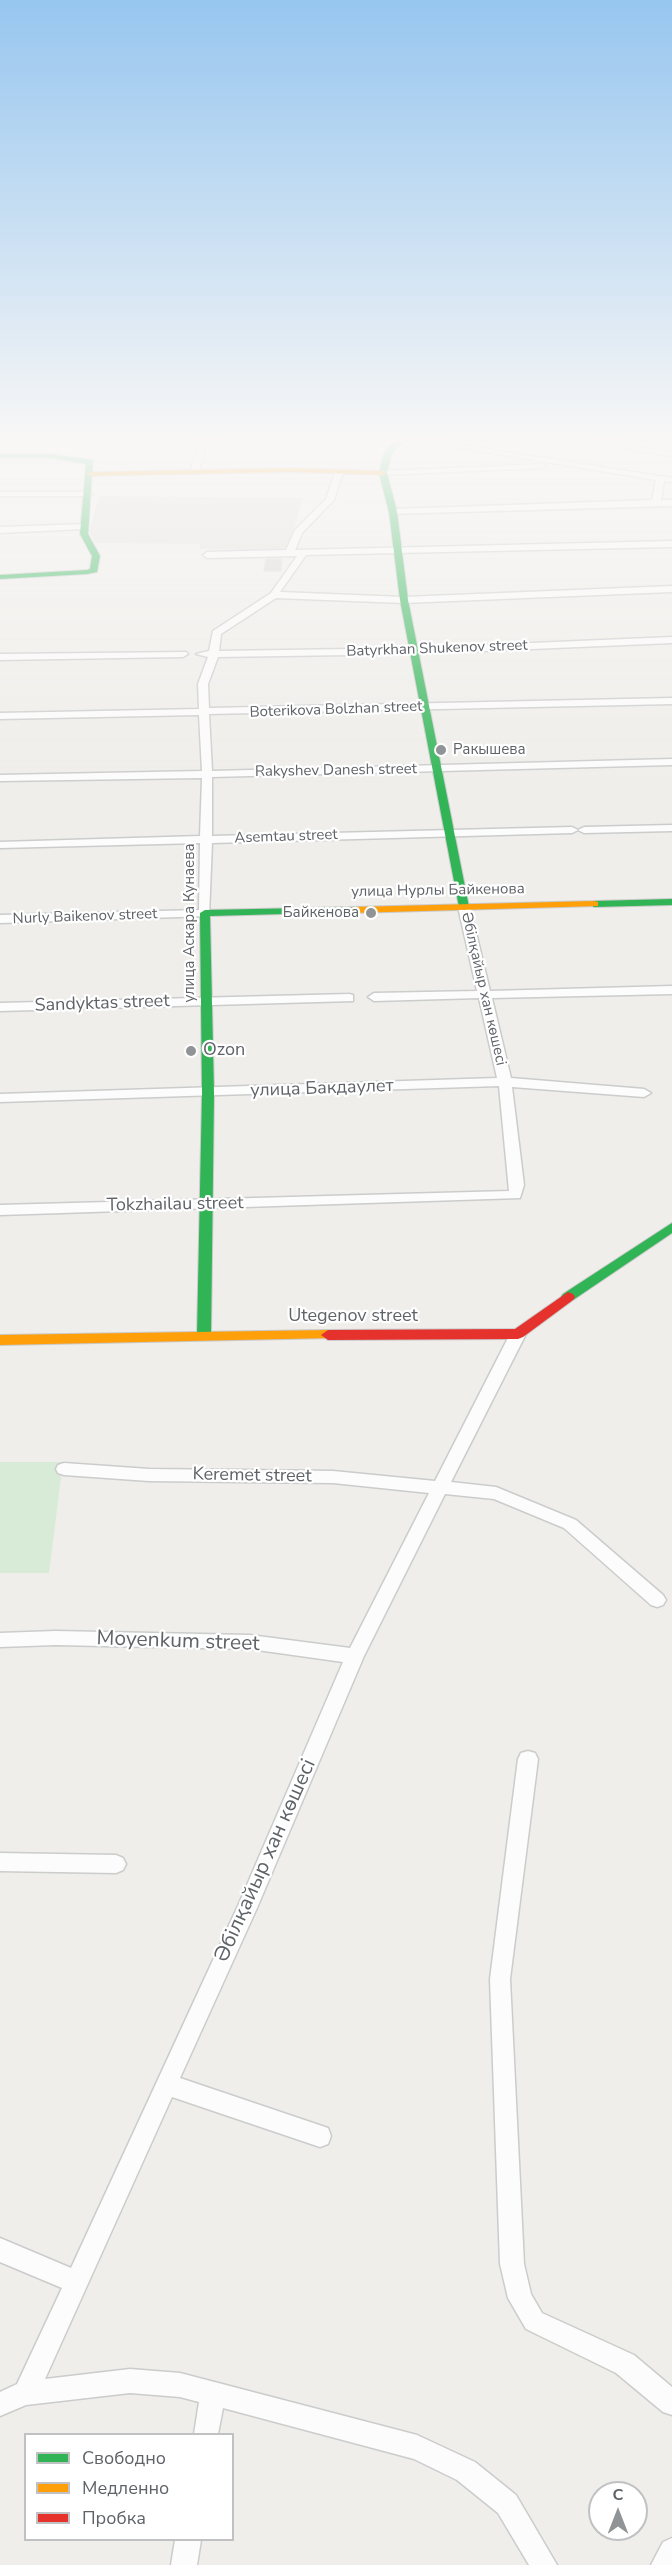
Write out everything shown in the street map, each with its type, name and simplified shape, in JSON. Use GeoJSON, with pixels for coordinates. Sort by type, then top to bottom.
{"type":"FeatureCollection","features":[{"type":"Feature","properties":{"kind":"street"},"geometry":{"type":"LineString","coordinates":[[0,577],[63,575],[94,570],[96,559]]}},
{"type":"Feature","properties":{"kind":"street","name":"улица Аскара Кунаева"},"geometry":{"type":"LineString","coordinates":[[204,1335],[208,1204],[208,1093],[205,914],[207,774],[203,684],[214,654],[216,633],[274,595],[300,559]]}},
{"type":"Feature","properties":{"kind":"street","name":"Әбілқайыр хан көшесі"},"geometry":{"type":"LineString","coordinates":[[399,559],[404,600],[427,707],[464,907],[505,1082],[517,1185],[515,1195]]}},
{"type":"Feature","properties":{"kind":"street"},"geometry":{"type":"LineString","coordinates":[[274,595],[404,600],[672,589]]}},
{"type":"Feature","properties":{"kind":"street","name":"Batyrkhan Shukenov street"},"geometry":{"type":"LineString","coordinates":[[201,654],[415,651],[672,640]]}},
{"type":"Feature","properties":{"kind":"street"},"geometry":{"type":"LineString","coordinates":[[0,657],[183,654]]}},
{"type":"Feature","properties":{"kind":"street","name":"Boterikova Bolzhan street"},"geometry":{"type":"LineString","coordinates":[[0,717],[672,701]]}},
{"type":"Feature","properties":{"kind":"street","name":"Rakyshev Danesh street"},"geometry":{"type":"LineString","coordinates":[[0,778],[439,770],[672,762]]}},
{"type":"Feature","properties":{"kind":"street"},"geometry":{"type":"LineString","coordinates":[[584,830],[672,828]]}},
{"type":"Feature","properties":{"kind":"street","name":"Asemtau street"},"geometry":{"type":"LineString","coordinates":[[0,845],[572,830]]}},
{"type":"Feature","properties":{"kind":"street","name":"улица Нурлы Байкенова"},"geometry":{"type":"LineString","coordinates":[[205,914],[672,902]]}},
{"type":"Feature","properties":{"kind":"street","name":"Nurly Baikenov street"},"geometry":{"type":"LineString","coordinates":[[0,920],[205,914]]}},
{"type":"Feature","properties":{"kind":"street"},"geometry":{"type":"LineString","coordinates":[[374,997],[672,990]]}},
{"type":"Feature","properties":{"kind":"street","name":"Sandyktas street"},"geometry":{"type":"LineString","coordinates":[[0,1007],[349,998]]}},
{"type":"Feature","properties":{"kind":"street","name":"улица Бакдаулет"},"geometry":{"type":"LineString","coordinates":[[0,1098],[505,1082],[644,1093]]}},
{"type":"Feature","properties":{"kind":"street","name":"Tokzhailau street"},"geometry":{"type":"LineString","coordinates":[[0,1210],[515,1195]]}},
{"type":"Feature","properties":{"kind":"street"},"geometry":{"type":"LineString","coordinates":[[518,1334],[596,1277],[672,1227]]}},
{"type":"Feature","properties":{"kind":"street","name":"Әбілқайыр хан көшесі"},"geometry":{"type":"LineString","coordinates":[[26,2393],[247,1908],[355,1656],[518,1334]]}},
{"type":"Feature","properties":{"kind":"street","name":"Utegenov street"},"geometry":{"type":"LineString","coordinates":[[0,1340],[204,1335],[518,1334]]}},
{"type":"Feature","properties":{"kind":"street","name":"Keremet street"},"geometry":{"type":"LineString","coordinates":[[64,1469],[149,1474],[333,1477],[496,1492],[570,1524],[657,1600]]}},
{"type":"Feature","properties":{"kind":"street","name":"Moyenkum street"},"geometry":{"type":"LineString","coordinates":[[0,1641],[55,1638],[250,1642],[355,1656]]}},
{"type":"Feature","properties":{"kind":"street"},"geometry":{"type":"LineString","coordinates":[[528,1759],[500,1979],[512,2264],[520,2298],[534,2321],[625,2364],[672,2403]]}},
{"type":"Feature","properties":{"kind":"street"},"geometry":{"type":"LineString","coordinates":[[0,1862],[116,1864]]}},
{"type":"Feature","properties":{"kind":"street"},"geometry":{"type":"LineString","coordinates":[[166,2084],[320,2136]]}},
{"type":"Feature","properties":{"kind":"street"},"geometry":{"type":"LineString","coordinates":[[0,2250],[76,2282]]}},
{"type":"Feature","properties":{"kind":"street"},"geometry":{"type":"LineString","coordinates":[[0,2404],[26,2393],[130,2381],[180,2385],[417,2447],[466,2471],[507,2505],[544,2565]]}},
{"type":"Feature","properties":{"kind":"street"},"geometry":{"type":"LineString","coordinates":[[206,2433],[213,2393]]}},
{"type":"Feature","properties":{"kind":"street"},"geometry":{"type":"LineString","coordinates":[[184,2565],[188,2541]]}},
{"type":"Feature","properties":{"kind":"street"},"geometry":{"type":"LineString","coordinates":[[664,2565],[672,2551]]}},
{"type":"Feature","properties":{"kind":"green space"},"geometry":{"type":"Polygon","coordinates":[[[0,1462],[63,1462],[49,1573],[0,1573],[0,1462]]]}},
{"type":"Feature","properties":{"kind":"building"},"geometry":{"type":"Polygon","coordinates":[[[266,559],[282,559],[281,571],[264,571],[266,559]]]}},
{"type":"Feature","properties":{"kind":"traffic: fast"},"geometry":{"type":"LineString","coordinates":[[0,577],[87,572],[94,570],[96,559]]}},
{"type":"Feature","properties":{"kind":"traffic: fast"},"geometry":{"type":"LineString","coordinates":[[399,559],[404,600],[464,907]]}},
{"type":"Feature","properties":{"kind":"traffic: fast"},"geometry":{"type":"LineString","coordinates":[[594,904],[672,902]]}},
{"type":"Feature","properties":{"kind":"traffic: fast"},"geometry":{"type":"LineString","coordinates":[[204,1335],[208,1093],[205,913],[353,910]]}},
{"type":"Feature","properties":{"kind":"traffic: fast"},"geometry":{"type":"LineString","coordinates":[[568,1297],[672,1227]]}},
{"type":"Feature","properties":{"kind":"traffic: slow"},"geometry":{"type":"LineString","coordinates":[[353,910],[594,904]]}},
{"type":"Feature","properties":{"kind":"traffic: slow"},"geometry":{"type":"LineString","coordinates":[[0,1340],[328,1335]]}},
{"type":"Feature","properties":{"kind":"traffic: jam"},"geometry":{"type":"LineString","coordinates":[[328,1335],[518,1334],[568,1297]]}},
{"type":"Feature","properties":{"kind":"place","name":"Ракышева"},"geometry":{"type":"Point","coordinates":[441,750]}},
{"type":"Feature","properties":{"kind":"place","name":"Байкенова"},"geometry":{"type":"Point","coordinates":[371,913]}},
{"type":"Feature","properties":{"kind":"place","name":"Ozon"},"geometry":{"type":"Point","coordinates":[191,1051]}}]}
